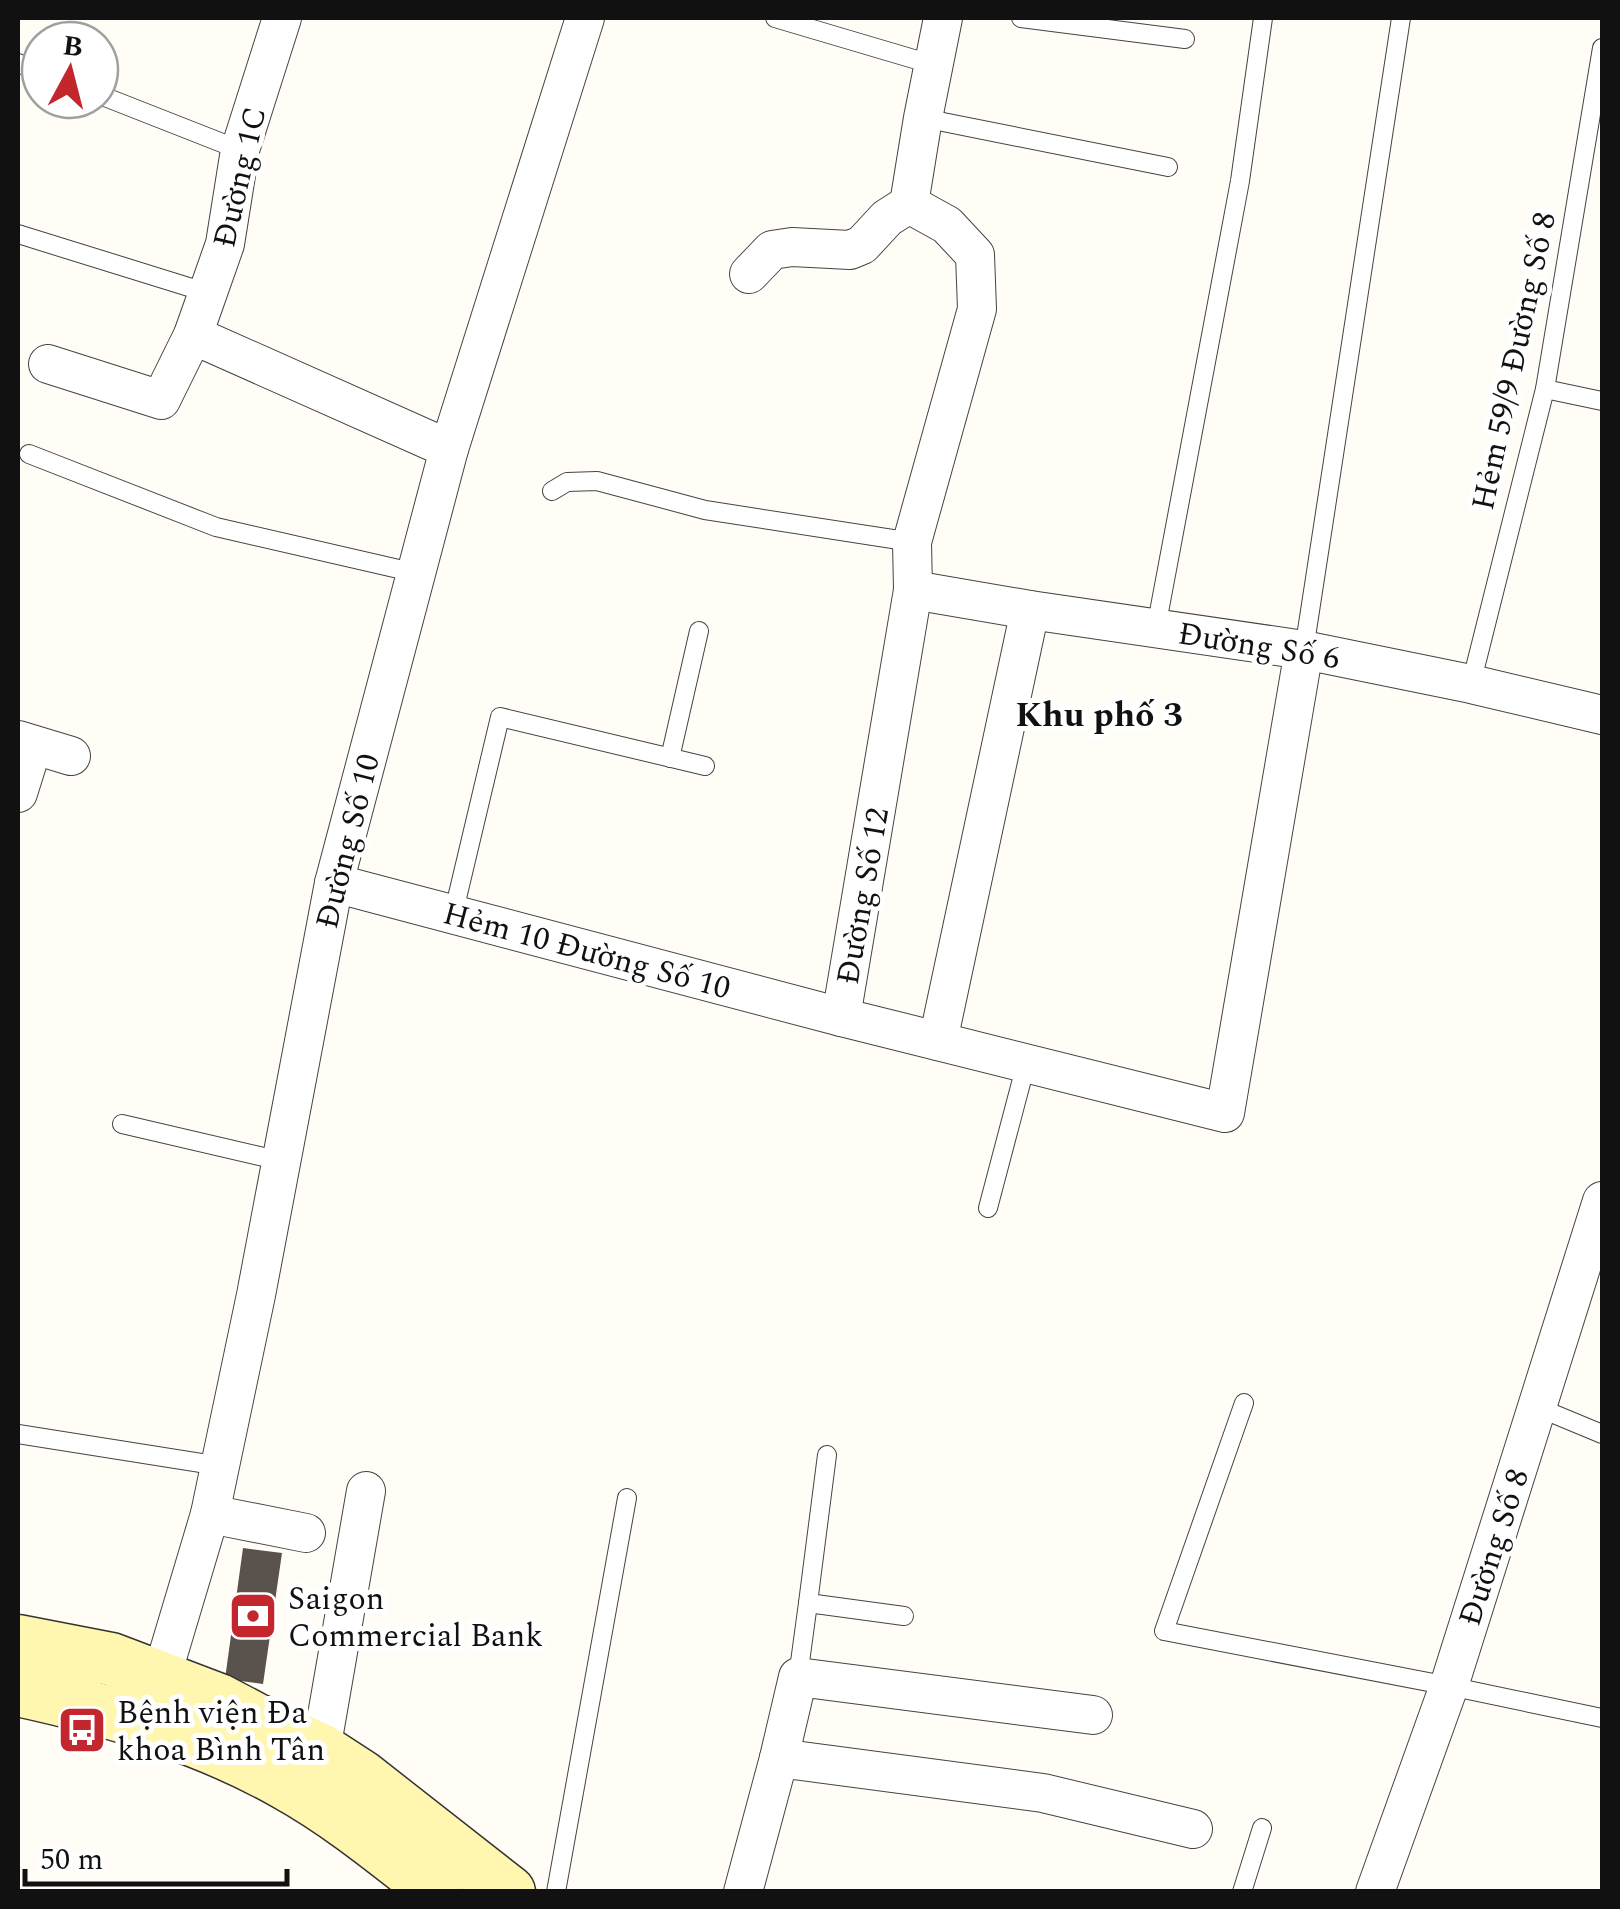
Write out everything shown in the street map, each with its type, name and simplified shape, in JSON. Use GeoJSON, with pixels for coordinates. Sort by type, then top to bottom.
{"type":"FeatureCollection","features":[{"type":"Feature","properties":{"kind":"main road"},"geometry":{"type":"LineString","coordinates":[[18,1641],[111,1660],[154,1701],[219,1750],[286,1783],[348,1822],[437,1892]]}},
{"type":"Feature","properties":{"kind":"main road"},"geometry":{"type":"LineString","coordinates":[[18,1690],[72,1702],[219,1700],[321,1750],[361,1776],[509,1892]]}},
{"type":"Feature","properties":{"kind":"street","name":"Đường 1C"},"geometry":{"type":"LineString","coordinates":[[48,364],[160,400],[193,335],[226,244],[240,150],[282,18]]}},
{"type":"Feature","properties":{"kind":"street","name":"Đường Số 10"},"geometry":{"type":"LineString","coordinates":[[154,1701],[210,1514],[334,883],[449,448],[585,18]]}},
{"type":"Feature","properties":{"kind":"street"},"geometry":{"type":"LineString","coordinates":[[750,274],[772,250],[850,250],[862,245],[886,218],[908,204],[943,18]]}},
{"type":"Feature","properties":{"kind":"street","name":"Đường Số 12"},"geometry":{"type":"LineString","coordinates":[[908,204],[946,225],[975,255],[977,309],[912,542],[913,590],[841,1017],[1225,1113],[1304,650]]}},
{"type":"Feature","properties":{"kind":"street"},"geometry":{"type":"LineString","coordinates":[[193,335],[449,448]]}},
{"type":"Feature","properties":{"kind":"street","name":"Đường Số 6"},"geometry":{"type":"LineString","coordinates":[[913,590],[1304,650],[1602,716]]}},
{"type":"Feature","properties":{"kind":"street"},"geometry":{"type":"LineString","coordinates":[[938,1041],[1030,610]]}},
{"type":"Feature","properties":{"kind":"street"},"geometry":{"type":"LineString","coordinates":[[18,793],[25,742],[71,756]]}},
{"type":"Feature","properties":{"kind":"street","name":"Hẻm 10 Đường Số 10"},"geometry":{"type":"LineString","coordinates":[[334,883],[841,1017]]}},
{"type":"Feature","properties":{"kind":"street","name":"Đường Số 8"},"geometry":{"type":"LineString","coordinates":[[1375,1892],[1449,1686],[1538,1407],[1594,1259],[1602,1201]]}},
{"type":"Feature","properties":{"kind":"street"},"geometry":{"type":"LineString","coordinates":[[321,1750],[366,1491]]}},
{"type":"Feature","properties":{"kind":"street"},"geometry":{"type":"LineString","coordinates":[[210,1514],[306,1533]]}},
{"type":"Feature","properties":{"kind":"street"},"geometry":{"type":"LineString","coordinates":[[743,1892],[798,1677],[1093,1715]]}},
{"type":"Feature","properties":{"kind":"street"},"geometry":{"type":"LineString","coordinates":[[778,1758],[1043,1792],[1193,1828]]}},
{"type":"Feature","properties":{"kind":"lane"},"geometry":{"type":"LineString","coordinates":[[775,18],[934,65]]}},
{"type":"Feature","properties":{"kind":"lane"},"geometry":{"type":"LineString","coordinates":[[1021,18],[1184,39]]}},
{"type":"Feature","properties":{"kind":"lane"},"geometry":{"type":"LineString","coordinates":[[1156,628],[1240,181],[1263,18]]}},
{"type":"Feature","properties":{"kind":"lane"},"geometry":{"type":"LineString","coordinates":[[1304,650],[1401,18]]}},
{"type":"Feature","properties":{"kind":"lane","name":"Hẻm 59/9 Đường Số 8"},"geometry":{"type":"LineString","coordinates":[[1471,684],[1545,389],[1602,48]]}},
{"type":"Feature","properties":{"kind":"lane"},"geometry":{"type":"LineString","coordinates":[[120,103],[240,150]]}},
{"type":"Feature","properties":{"kind":"lane"},"geometry":{"type":"LineString","coordinates":[[922,118],[1168,167]]}},
{"type":"Feature","properties":{"kind":"lane"},"geometry":{"type":"LineString","coordinates":[[18,234],[208,292]]}},
{"type":"Feature","properties":{"kind":"lane"},"geometry":{"type":"LineString","coordinates":[[1545,389],[1602,401]]}},
{"type":"Feature","properties":{"kind":"lane"},"geometry":{"type":"LineString","coordinates":[[29,454],[216,526],[416,573]]}},
{"type":"Feature","properties":{"kind":"lane"},"geometry":{"type":"LineString","coordinates":[[552,491],[566,482],[597,481],[705,510],[912,542]]}},
{"type":"Feature","properties":{"kind":"lane"},"geometry":{"type":"LineString","coordinates":[[670,758],[699,632]]}},
{"type":"Feature","properties":{"kind":"lane"},"geometry":{"type":"LineString","coordinates":[[453,915],[500,717],[705,766]]}},
{"type":"Feature","properties":{"kind":"lane"},"geometry":{"type":"LineString","coordinates":[[988,1208],[1026,1064]]}},
{"type":"Feature","properties":{"kind":"lane"},"geometry":{"type":"LineString","coordinates":[[122,1124],[281,1161]]}},
{"type":"Feature","properties":{"kind":"lane"},"geometry":{"type":"LineString","coordinates":[[1244,1403],[1164,1631],[1602,1718]]}},
{"type":"Feature","properties":{"kind":"lane"},"geometry":{"type":"LineString","coordinates":[[1538,1407],[1602,1434]]}},
{"type":"Feature","properties":{"kind":"lane"},"geometry":{"type":"LineString","coordinates":[[18,1434],[220,1466]]}},
{"type":"Feature","properties":{"kind":"lane"},"geometry":{"type":"LineString","coordinates":[[798,1677],[827,1455]]}},
{"type":"Feature","properties":{"kind":"lane"},"geometry":{"type":"LineString","coordinates":[[556,1892],[627,1498]]}},
{"type":"Feature","properties":{"kind":"lane"},"geometry":{"type":"LineString","coordinates":[[808,1604],[904,1616]]}},
{"type":"Feature","properties":{"kind":"lane"},"geometry":{"type":"LineString","coordinates":[[1242,1892],[1262,1828]]}},
{"type":"Feature","properties":{"kind":"building","name":"Saigon Commercial Bank"},"geometry":{"type":"Polygon","coordinates":[[[243,1548],[282,1553],[263,1684],[225,1679],[243,1548]]]}},
{"type":"Feature","properties":{"kind":"place","name":"Saigon Commercial Bank"},"geometry":{"type":"Point","coordinates":[253,1616]}},
{"type":"Feature","properties":{"kind":"place","name":"Bệnh viện Đa khoa Bình Tân"},"geometry":{"type":"Point","coordinates":[82,1730]}},
{"type":"Feature","properties":{"kind":"district","name":"Khu phố 3"},"geometry":{"type":"Point","coordinates":[1099,714]}}]}
